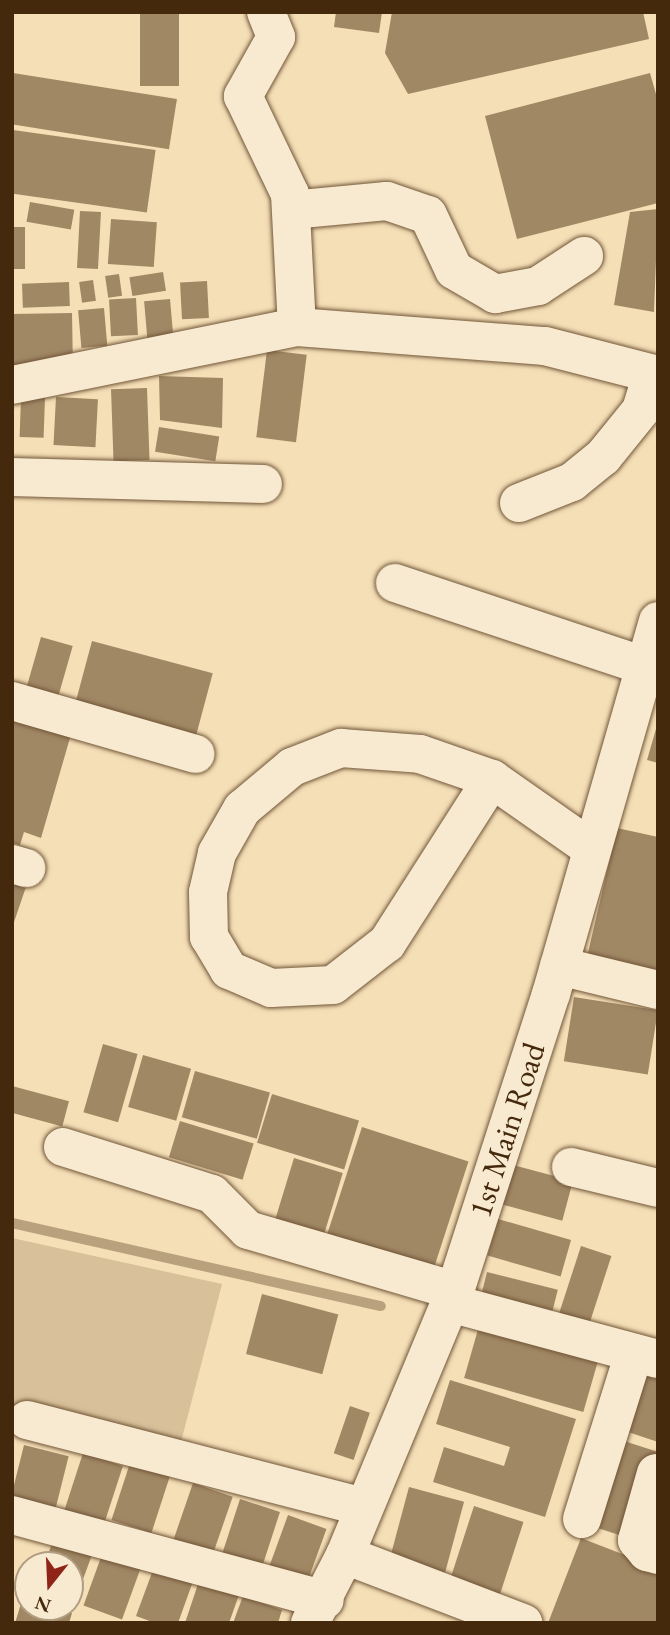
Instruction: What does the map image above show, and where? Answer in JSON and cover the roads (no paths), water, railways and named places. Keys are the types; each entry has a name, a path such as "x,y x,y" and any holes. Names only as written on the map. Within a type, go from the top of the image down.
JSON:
{"street":[{"path":"266,12 276,37 243,96 290,194 297,327"},
{"path":"291,210 387,201 428,215 454,270 495,294 538,286 584,257"},
{"path":"12,385 297,327 545,346 655,374 640,410 603,457 572,482 519,503"},
{"path":"12,477 263,484"},
{"path":"395,583 645,666"},
{"name":"1st Main Road","path":"318,1611 345,1555 452,1297 559,966 658,621"},
{"path":"12,701 197,754"},
{"path":"492,779 387,943 333,985 271,988 229,970 209,937 208,892 217,853 242,809 292,767 341,747 420,754 492,779 592,849"},
{"path":"559,966 658,990"},
{"path":"63,1147 212,1194 248,1230 452,1297 646,1356 582,1520"},
{"path":"571,1167 658,1188"},
{"path":"27,1420 363,1507"},
{"path":"656,1473 637,1540 646,1552 658,1555"},
{"path":"12,1515 318,1611"},
{"path":"345,1555 523,1623"}],"waterway":[{"path":"12,1223 381,1306"}]}
